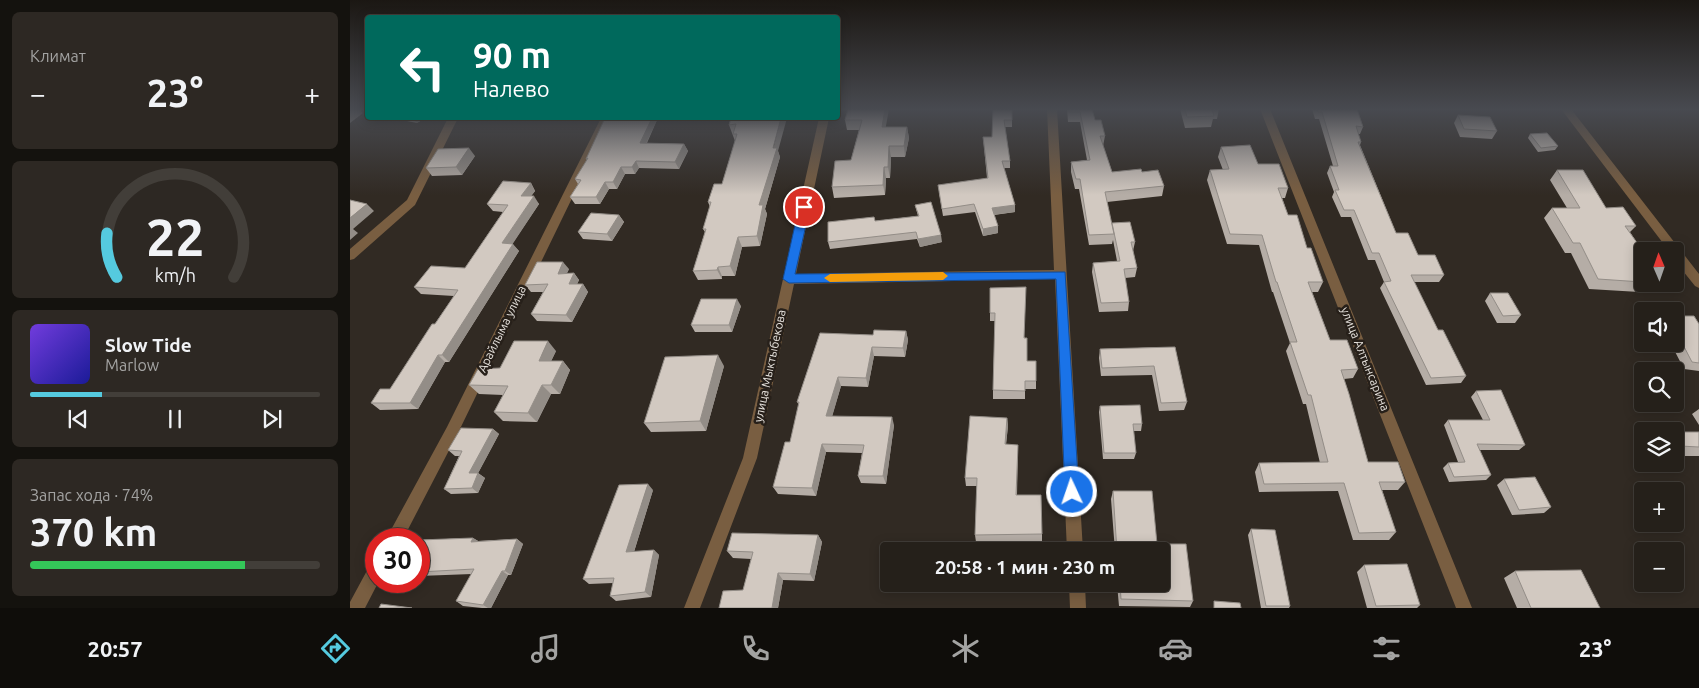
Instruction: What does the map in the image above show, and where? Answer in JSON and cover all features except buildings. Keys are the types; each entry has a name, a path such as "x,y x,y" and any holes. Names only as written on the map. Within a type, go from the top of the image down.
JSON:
{"street":[{"path":"350,256 412,202 444,137"},
{"name":"Арайлыма улица","path":"400,528 452,431 596,137"},
{"name":"улица Мыктыбекова","path":"692,608 750,458 820,137"},
{"path":"1054,137 1075,542"},
{"name":"улица Алтынсарина","path":"1276,137 1464,608"},
{"path":"1587,137 1668,242"},
{"path":"1684,263 1699,283"},
{"path":"789,279 1061,274"},
{"path":"356,608 365,591"},
{"path":"1077,592 1078,608"}],"slow traffic":[{"path":"830,278 943,276"}],"route":[{"path":"804,207 789,279 1061,274 1072,492"}]}
